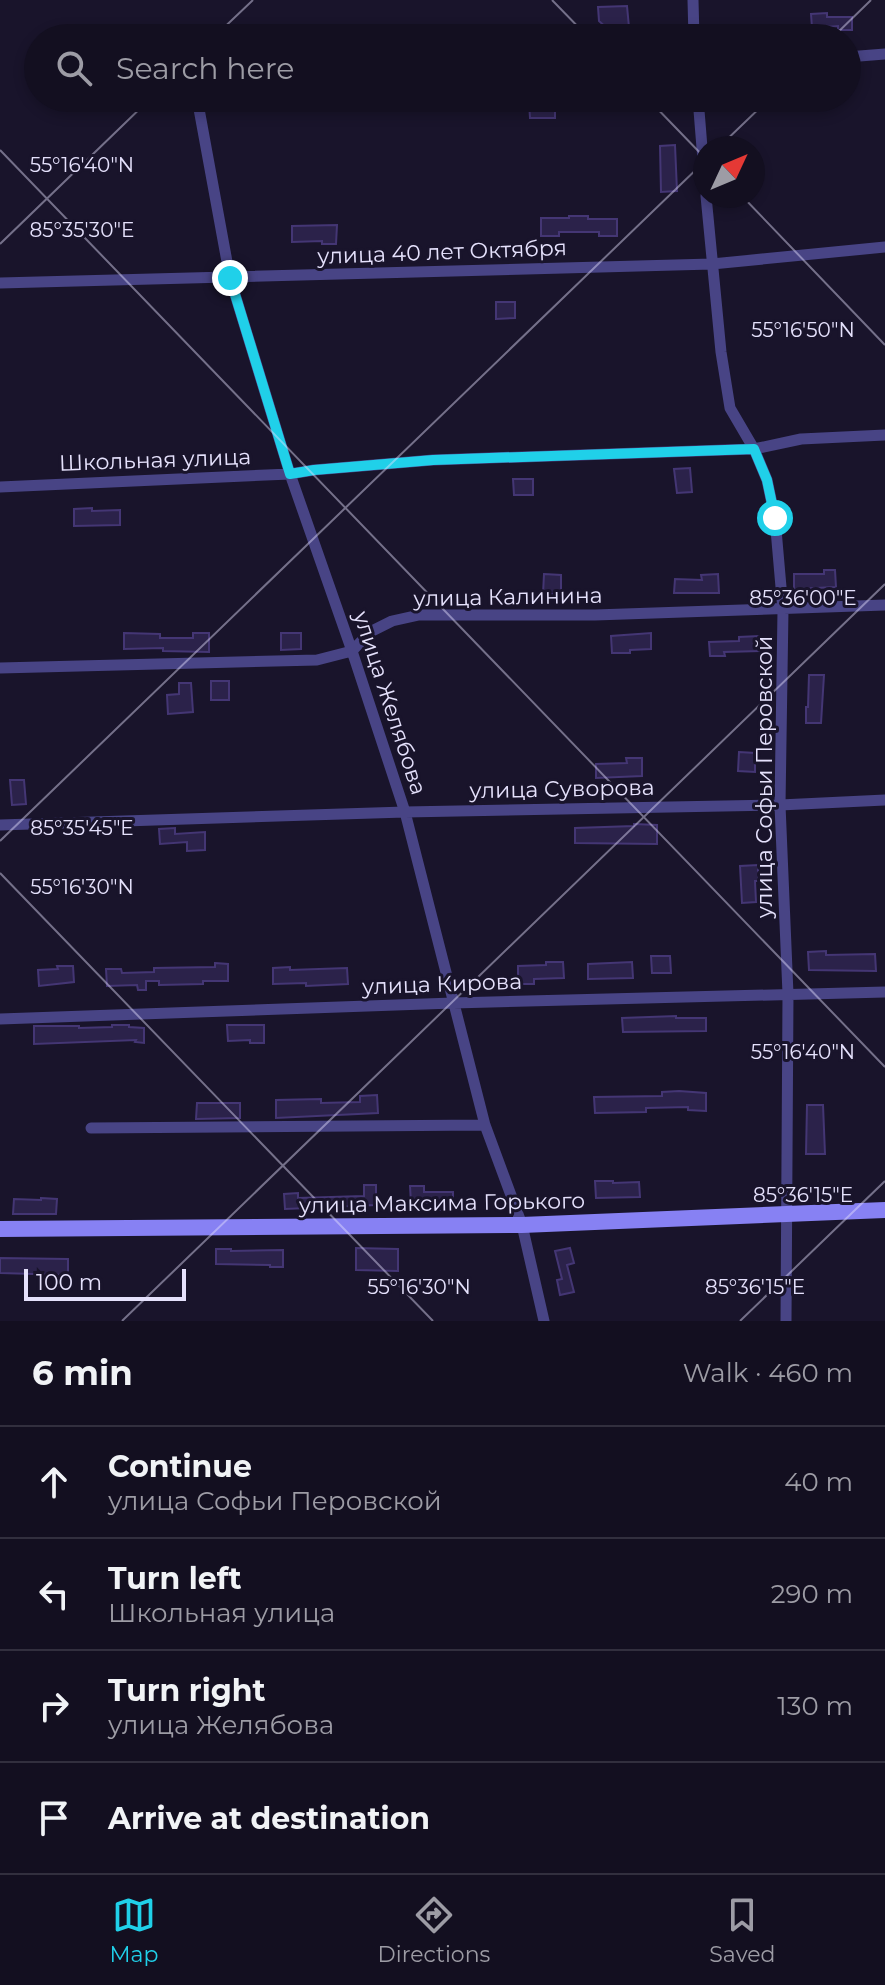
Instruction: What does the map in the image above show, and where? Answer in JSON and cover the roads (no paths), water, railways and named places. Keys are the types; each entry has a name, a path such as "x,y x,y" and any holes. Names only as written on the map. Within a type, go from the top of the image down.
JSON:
{"street":[{"path":"693,0 694,24"},
{"path":"861,56 885,54"},
{"name":"улица Желябова","path":"200,112 230,278 290,474 405,812 485,1125 522,1225 544,1321"},
{"path":"699,112 701,136"},
{"name":"улица Софьи Перовской","path":"707,208 721,352 730,408 754,449 767,480 775,518 783,610 780,805 788,994 786,1321"},
{"name":"улица 40 лет Октября","path":"0,283 712,264 885,247"},
{"name":"Школьная улица","path":"0,487 290,474 433,460 754,449 801,439 885,435"},
{"name":"улица Калинина","path":"0,668 317,660 352,651 370,632 392,621 419,615 595,615 885,605"},
{"name":"улица Суворова","path":"0,825 885,800"},
{"name":"улица Кирова","path":"0,1019 885,992"},
{"path":"91,1128 485,1125"},
{"name":"улица Максима Горького","path":"0,1229 522,1225 885,1210"}]}
